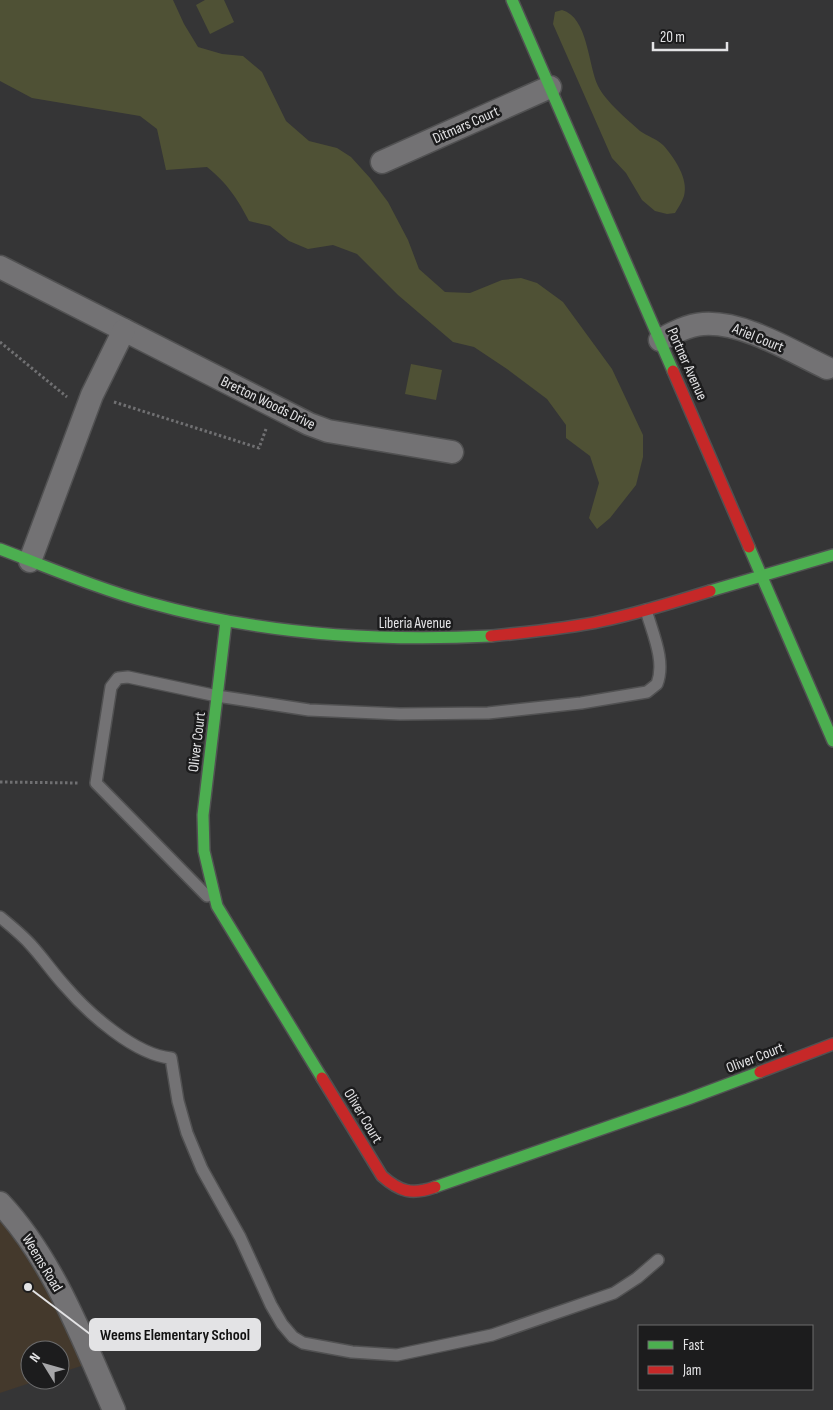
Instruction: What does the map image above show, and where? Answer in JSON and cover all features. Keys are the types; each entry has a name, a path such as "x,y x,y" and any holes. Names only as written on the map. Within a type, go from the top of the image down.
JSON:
{"street":[{"name":"Portner Avenue","path":"512,0 833,741"},
{"name":"Ditmars Court","path":"382,162 550,87"},
{"name":"Bretton Woods Drive","path":"0,267 309,424 328,431 452,452"},
{"name":"Ariel Court","path":"660,340 676,331 702,324 725,324 747,330 826,368"},
{"path":"30,561 90,402 124,330"},
{"name":"Liberia Avenue","path":"0,550 138,600 226,621 290,631 380,639 441,640 527,633 594,622 646,610 833,555"},
{"name":"Oliver Court","path":"226,621 203,815 204,851 211,886 217,906 382,1176 393,1186 405,1191 420,1192 439,1186 688,1099 833,1044"},
{"name":"Weems Road","path":"0,1203 14,1218 72,1314 114,1410"}],"lane":[{"path":"217,906 96,783 111,687 118,678 128,677 217,696 309,710 400,714 488,713 581,703 639,694 653,689 658,684 660,676 658,653 646,610"},
{"path":"0,917 29,942 66,988 124,1039 160,1057 171,1058 178,1101 202,1169 240,1237 271,1305 282,1324 292,1337 303,1343 352,1352 397,1355 492,1335 614,1293 637,1278 658,1260"}],"path":[{"path":"0,342 73,402 90,402 259,448 260,441 277,409"},
{"path":"0,782 96,783"}],"shaded area":[{"path":"0,1203 93,1362 70,1370 70,1340 20,1340 20,1386 0,1393"}],"green space":[{"path":"0,0 173,0 184,24 198,47 222,54 243,56 262,72 286,121 309,141 337,148 351,157 388,202 408,240 419,269 445,292 470,293 502,280 521,278 537,283 563,302 612,369 643,435 643,457 636,485 610,518 597,529 589,518 599,483 590,456 566,438 566,425 547,399 474,347 453,342 398,295 357,254 333,245 308,249 289,241 270,226 249,221 231,191 207,167 166,170 157,129 140,116 32,98 0,81"},
{"path":"205,0 224,0 234,22 210,34 196,5"},
{"path":"562,10 571,14 582,32 601,92 640,131 663,145 680,169 685,189 683,198 675,213 667,214 655,211 642,200 626,173 612,158 553,24 555,12"},
{"path":"411,364 442,370 436,400 405,394"}],"traffic: fast":[{"path":"512,0 673,371"},
{"path":"749,547 833,741"},
{"path":"0,549 75,578 150,603 234,622 276,629 362,636 405,638 491,636"},
{"path":"710,591 833,555"},
{"path":"226,621 203,815 204,851 217,906 322,1078"},
{"path":"435,1187 760,1072"}],"traffic: jam":[{"path":"673,371 749,547"},
{"path":"491,636 588,624 643,611 710,591"},
{"path":"760,1072 833,1044"},
{"path":"322,1078 382,1176 401,1189 420,1191 435,1187"}],"place":[{"name":"Weems Elementary School","path":"28,1287"}]}
